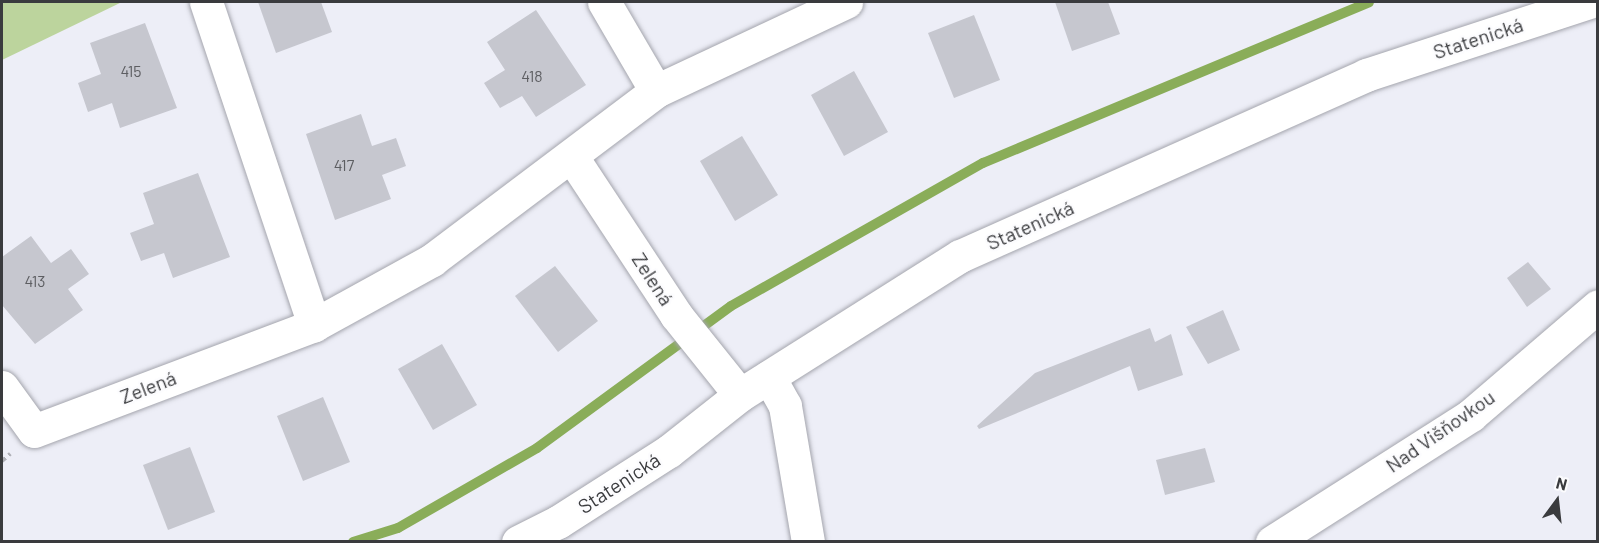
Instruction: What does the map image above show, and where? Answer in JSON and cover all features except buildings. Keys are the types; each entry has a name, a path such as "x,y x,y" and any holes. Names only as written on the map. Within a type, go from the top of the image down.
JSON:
{"street":[{"path":"206,2 314,325"},
{"path":"604,2 656,91"},
{"name":"Zelená","path":"2,387 34,431 314,325 432,260 572,158 656,91 846,2"},
{"name":"Statenická","path":"518,542 558,522 669,451 740,395 960,256 1366,75 1589,2"},
{"name":"Zelená","path":"572,158 676,315 740,395"},
{"name":"Nad Višňovkou","path":"1272,542 1471,415 1598,306"},
{"path":"768,377 785,406 808,542"}],"green space":[{"path":"2,2 122,2 2,60"}],"waterway":[{"path":"353,542 398,528 537,448 731,306 983,163 1369,2"}]}
